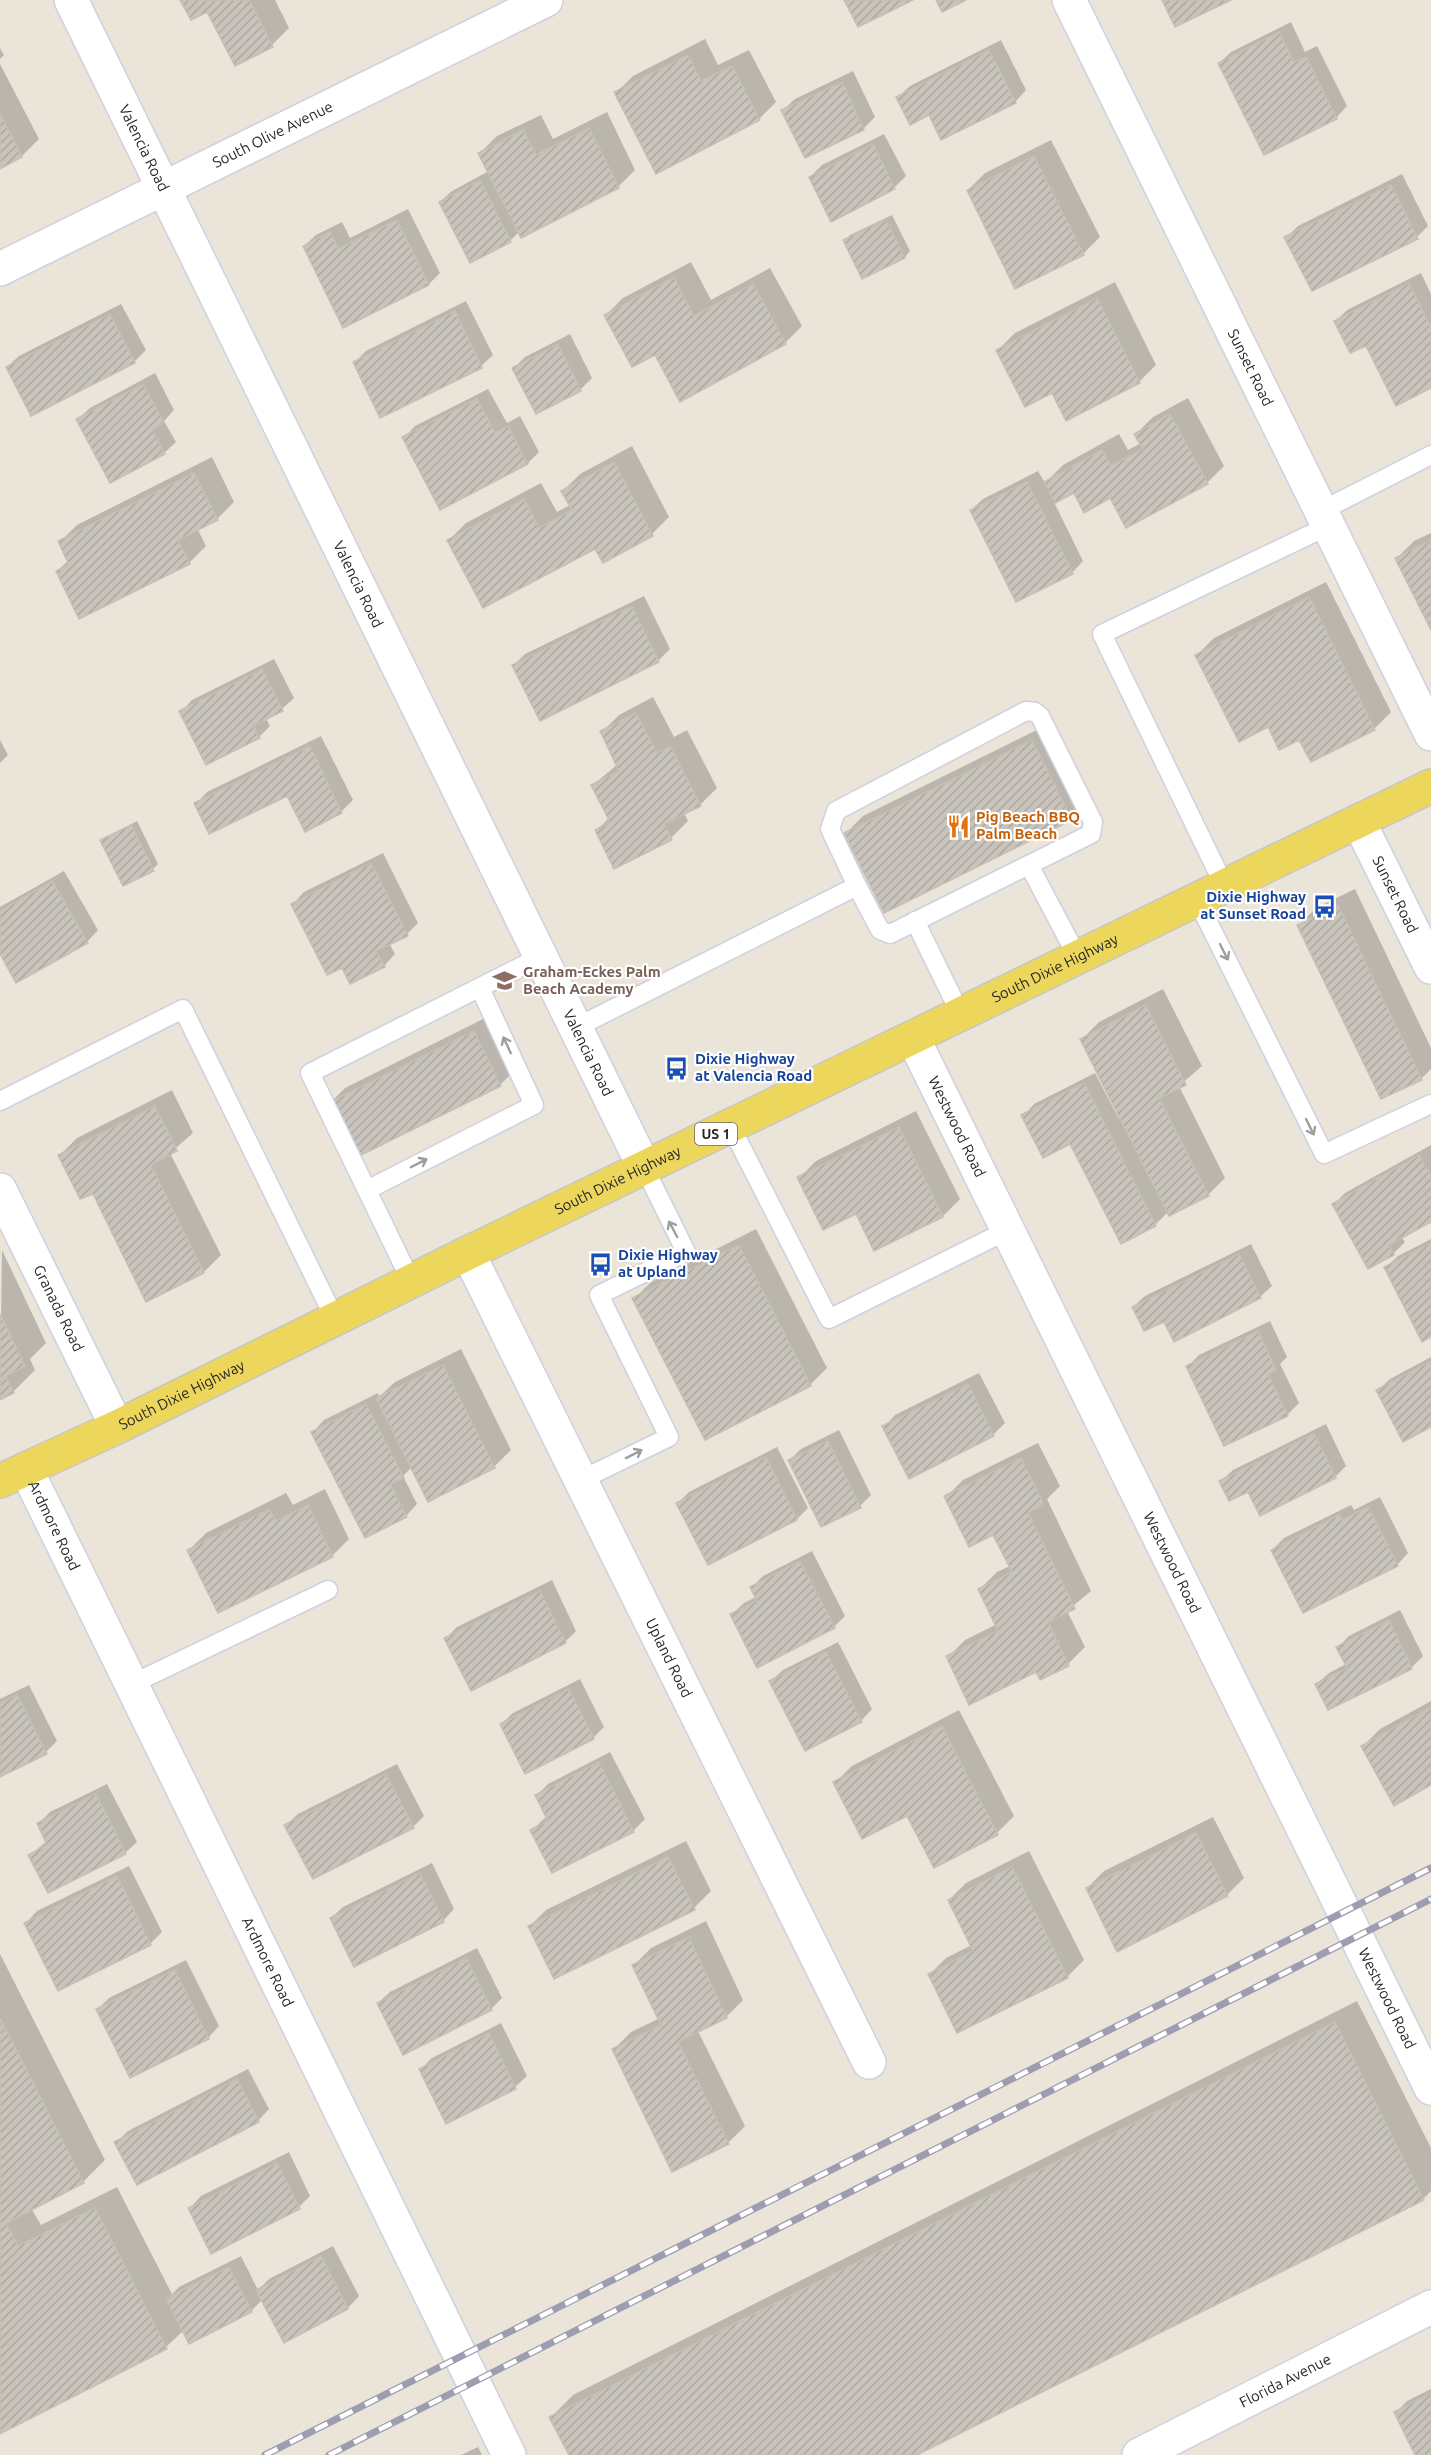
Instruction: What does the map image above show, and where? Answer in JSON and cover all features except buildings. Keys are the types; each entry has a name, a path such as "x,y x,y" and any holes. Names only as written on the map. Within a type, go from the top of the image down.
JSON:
{"main road":[{"name":"South Dixie Highway","path":"13,1475 117,1427 468,1253 1431,786"}],"street":[{"name":"Valencia Road","path":"71,0 645,1169"},
{"name":"South Olive Avenue","path":"0,269 546,0"},
{"name":"Sunset Road","path":"1069,0 1431,734"},
{"name":"Sunset Road","path":"1359,822 1431,967"},
{"name":"Westwood Road","path":"913,1038 1431,2088"},
{"name":"Granada Road","path":"0,1190 117,1427"},
{"name":"Upland Road","path":"468,1253 868,2062"},
{"name":"Ardmore Road","path":"13,1475 132,1683 509,2455"},
{"name":"Florida Avenue","path":"1139,2455 1431,2307"}],"lane":[{"path":"1431,455 1324,518 1102,634 1211,894 1324,1154 1431,1104"},
{"path":"1026,711 1035,712 1040,716 1093,822 1094,829 1091,834 1029,865 890,934 880,930 830,829 836,811 1026,711"},
{"path":"1029,865 1078,958"},
{"path":"577,1027 857,885"},
{"path":"915,921 961,1015"},
{"path":"411,1281 310,1073 542,956"},
{"path":"367,1190 534,1105 480,988"},
{"path":"0,1101 183,1009 335,1319"},
{"path":"731,1127 829,1319 1008,1230"},
{"path":"581,1480 669,1437 599,1295 686,1252 645,1169"},
{"path":"132,1683 327,1590"}],"railway":[{"path":"265,2455 1431,1868"},
{"path":"329,2455 1431,1899"}],"place":[{"name":"Pig Beach BBQ Palm Beach","path":"958,826"},
{"name":"Dixie Highway at Sunset Road","path":"1324,906"},
{"name":"Graham-Eckes Palm Beach Academy","path":"505,981"},
{"name":"Dixie Highway at Valencia Road","path":"677,1068"},
{"name":"Dixie Highway at Upland","path":"600,1264"}]}
